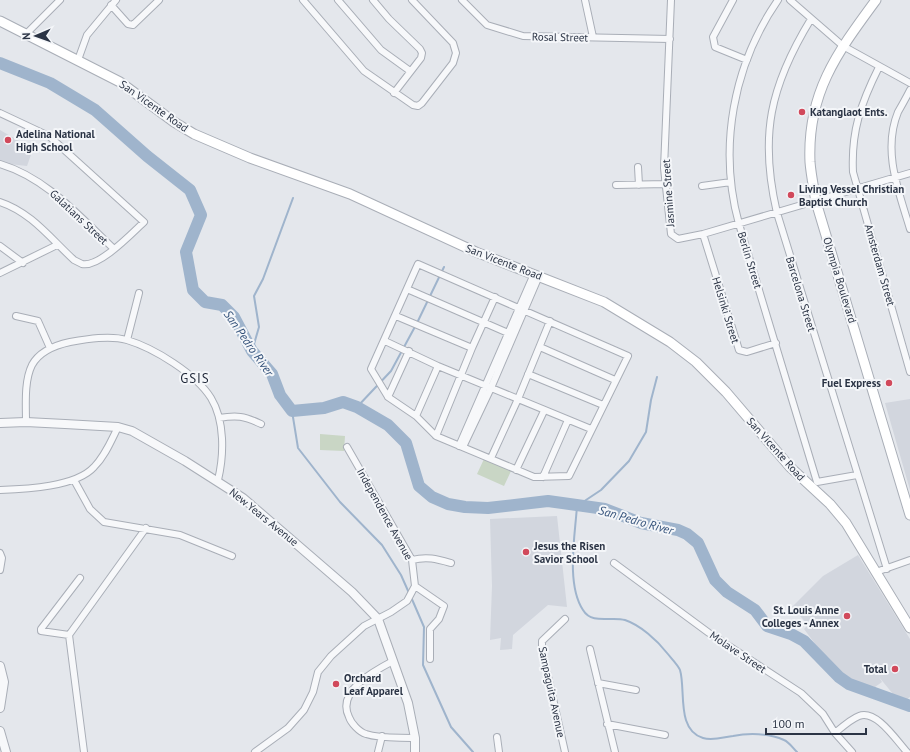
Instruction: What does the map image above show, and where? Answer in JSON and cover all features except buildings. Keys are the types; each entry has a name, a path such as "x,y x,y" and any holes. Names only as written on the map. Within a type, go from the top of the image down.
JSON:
{"main road":[{"name":"Olympia Boulevard","path":"876,0 843,46 826,74 820,90 814,115 810,144 810,164 816,202 910,515"},
{"name":"San Vicente Road","path":"0,21 120,82 174,122 200,136 250,158 350,194 454,242 604,302 626,313 670,342 696,362 726,392 790,467 830,504 846,523 910,628"}],"street":[{"path":"26,35 59,0"},
{"path":"78,60 87,35 116,0"},
{"path":"111,5 128,24 133,25 159,0"},
{"path":"303,0 364,71 394,93 413,105 418,106 422,103 453,63 456,53 453,43 412,0"},
{"path":"338,0 381,50 410,71"},
{"path":"374,0 389,19 420,49 422,53 421,58 394,93"},
{"name":"Rosal Street","path":"462,0 487,25 522,36 670,40"},
{"path":"585,0 593,37"},
{"path":"665,0 671,0"},
{"name":"Jasmine Street","path":"671,0 664,168 671,234 678,239 703,234 816,202 910,173"},
{"path":"733,0 713,37 713,42 715,48 747,60"},
{"name":"Berlin Street","path":"778,0 763,24 747,60 735,99 728,153 730,182 739,224 817,482 857,475"},
{"path":"790,0 843,46 910,83"},
{"name":"Barcelona Street","path":"811,19 790,57 770,118 768,150 769,170 777,213 887,569"},
{"name":"Amsterdam Street","path":"879,66 864,96 854,133 853,172 910,372"},
{"path":"910,90 898,113 892,136 892,160 895,178 910,229"},
{"path":"0,113 49,136 144,222 114,249 91,263 82,264 74,260 27,215 14,207 0,202"},
{"name":"Galatians Street","path":"0,164 18,170 52,190 114,249"},
{"path":"638,167 639,184"},
{"path":"702,186 730,182"},
{"path":"616,185 666,184"},
{"name":"Helsinki Street","path":"703,234 739,350 747,352 776,343"},
{"path":"0,273 58,245"},
{"path":"0,246 23,263"},
{"path":"418,264 522,308 628,356 569,476 534,477 436,436 416,416 388,397 371,369 385,341 418,264"},
{"path":"461,447 537,275"},
{"path":"407,289 508,333"},
{"path":"127,340 139,293"},
{"path":"436,436 483,322 496,296"},
{"path":"488,387 508,333 522,308"},
{"path":"16,316 38,321 50,348"},
{"path":"396,316 472,348"},
{"path":"491,458 518,400 550,321"},
{"path":"26,422 27,385 32,365 50,348 85,340 110,338 127,340 156,352 178,366 199,384 211,398 219,418 222,450 218,480"},
{"path":"385,341 438,366 591,430"},
{"path":"540,347 615,380"},
{"path":"388,397 409,351"},
{"path":"416,416 438,366"},
{"path":"528,374 603,405"},
{"path":"516,470 544,410"},
{"path":"219,418 236,415 261,424"},
{"path":"543,477 568,420"},
{"name":"New Years Avenue","path":"0,424 26,422 118,427 132,431 218,480 243,498 319,562 352,592 378,619 408,703 415,738 415,752"},
{"path":"0,490 23,489 74,480 93,468 106,451 118,427"},
{"name":"Independence Avenue","path":"347,447 412,560 414,587"},
{"path":"74,480 90,509 104,522 120,526 146,528 180,535 232,556"},
{"path":"84,752 69,635 146,528"},
{"path":"0,553 2,558 0,570"},
{"path":"412,560 423,557 434,558 451,563"},
{"path":"876,572 910,560"},
{"name":"Molave Street","path":"614,563 709,633 801,693 823,714 852,752"},
{"path":"69,635 41,631 40,629 80,578"},
{"path":"254,752 288,728 304,710 313,692 318,672 331,656 364,626 407,601 414,587 444,606 439,619 430,629 430,659"},
{"name":"Sampaguita Avenue","path":"565,618 542,641 542,650 565,752"},
{"path":"590,649 614,752"},
{"path":"393,661 356,685 348,697 345,710 351,722 364,734 415,738"},
{"path":"0,666 4,682 0,708"},
{"path":"598,683 636,690"},
{"path":"836,733 858,716 866,714 879,721 907,752"},
{"path":"608,724 665,735"},
{"path":"0,731 6,752"},
{"path":"378,752 382,736"},
{"path":"496,737 499,752"}],"shaded area":[{"name":"Adelina National High School","path":"0,130 33,149 27,166 0,163"},
{"path":"910,399 910,490 885,403"},
{"name":"Jesus the Risen Savior School","path":"557,516 567,607 548,605 513,635 512,649 500,650 501,638 490,640 492,586 490,519"},
{"name":"St. Louis Anne Colleges - Annex","path":"858,555 910,639 910,697 906,700 893,694 879,677 882,682 875,687 857,684 837,673 804,629 808,625 792,607 823,576"}],"green space":[{"path":"320,434 345,436 344,451 320,450"},
{"path":"484,459 511,471 504,486 477,474"}],"waterway":[{"name":"San Pedro River","path":"0,63 50,83 95,110 147,156 190,190 201,215 186,252 193,290 205,302 222,305 234,317 252,351 272,374 280,395 292,411 324,408 343,402 357,407 388,425 406,443 419,486 432,497 448,504 465,507 488,508 548,501 605,509 641,523 678,530 687,534 698,543 715,580 727,592 755,610 767,626 791,634 804,641 839,677 849,684 910,706"},
{"path":"252,351 259,327 254,296 263,279 293,198"},
{"path":"357,407 391,371 417,323 444,267"},
{"path":"657,377 651,400 646,432 629,461 601,490 577,506 573,574 578,599 587,615 597,619 620,619 631,622 653,638 663,648 680,670 685,718 689,727 695,734 703,738 711,739 745,734 772,736 786,741 797,752"},
{"path":"292,411 298,448 340,502 382,545 401,575 409,593"},
{"path":"411,597 424,627 423,665 451,727 473,752"}],"place":[{"name":"Katanglaot Ents.","path":"802,112"},
{"name":"Adelina National High School","path":"8,140"},
{"name":"Living Vessel Christian Baptist Church","path":"791,195"},
{"name":"Fuel Express","path":"889,383"},
{"name":"Jesus the Risen Savior School","path":"526,552"},
{"name":"St. Louis Anne Colleges - Annex","path":"847,616"},
{"name":"Total","path":"895,669"},
{"name":"Orchard Leaf Apparel","path":"336,684"}],"district":[{"name":"GSIS","path":"195,378"}]}
